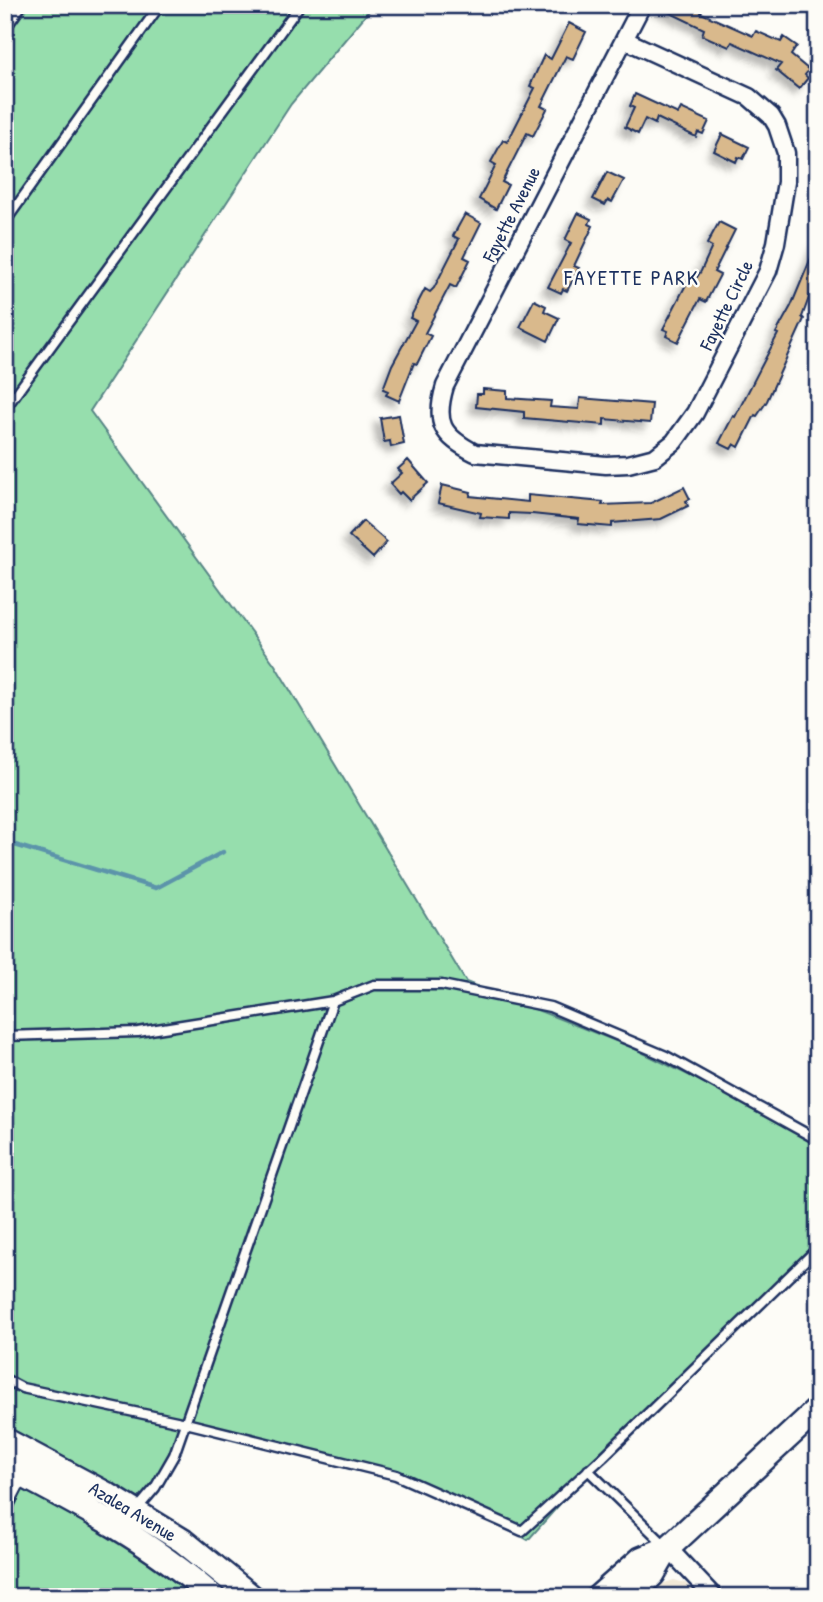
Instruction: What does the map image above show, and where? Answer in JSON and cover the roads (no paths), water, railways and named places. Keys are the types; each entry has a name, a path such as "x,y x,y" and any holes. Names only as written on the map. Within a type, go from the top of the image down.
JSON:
{"street":[{"name":"Fayette Avenue","path":"456,443 447,435 439,414 445,386 642,5"},
{"name":"Fayette Circle","path":"456,443 481,455 586,465 628,464 655,457 674,442 695,413 768,271 776,243 786,182 786,153 771,116 749,97 625,40"},
{"path":"629,1597 653,1574 668,1548 818,1409"},
{"name":"Azalea Avenue","path":"5,1440 35,1455 128,1520 210,1595"},
{"name":"Azalea Avenue","path":"15,1471 183,1541 252,1597"},
{"path":"598,1597 635,1563 668,1548"},
{"path":"668,1548 714,1597"}],"lane":[{"path":"5,29 22,5"},
{"path":"5,222 160,5"},
{"path":"5,409 300,5"},
{"path":"5,1036 138,1032 333,1001 374,985 442,985 550,1007 666,1056 818,1140"},
{"path":"128,1520 165,1473 186,1423 333,1001"},
{"path":"5,1379 22,1388 186,1423 396,1475 522,1531 818,1248"},
{"path":"5,1513 15,1471 35,1455"},
{"path":"588,1470 668,1548"}],"waterway":[{"path":"5,849 15,845 156,888 223,852"}],"district":[{"name":"FAYETTE PARK","path":"632,277"}]}
